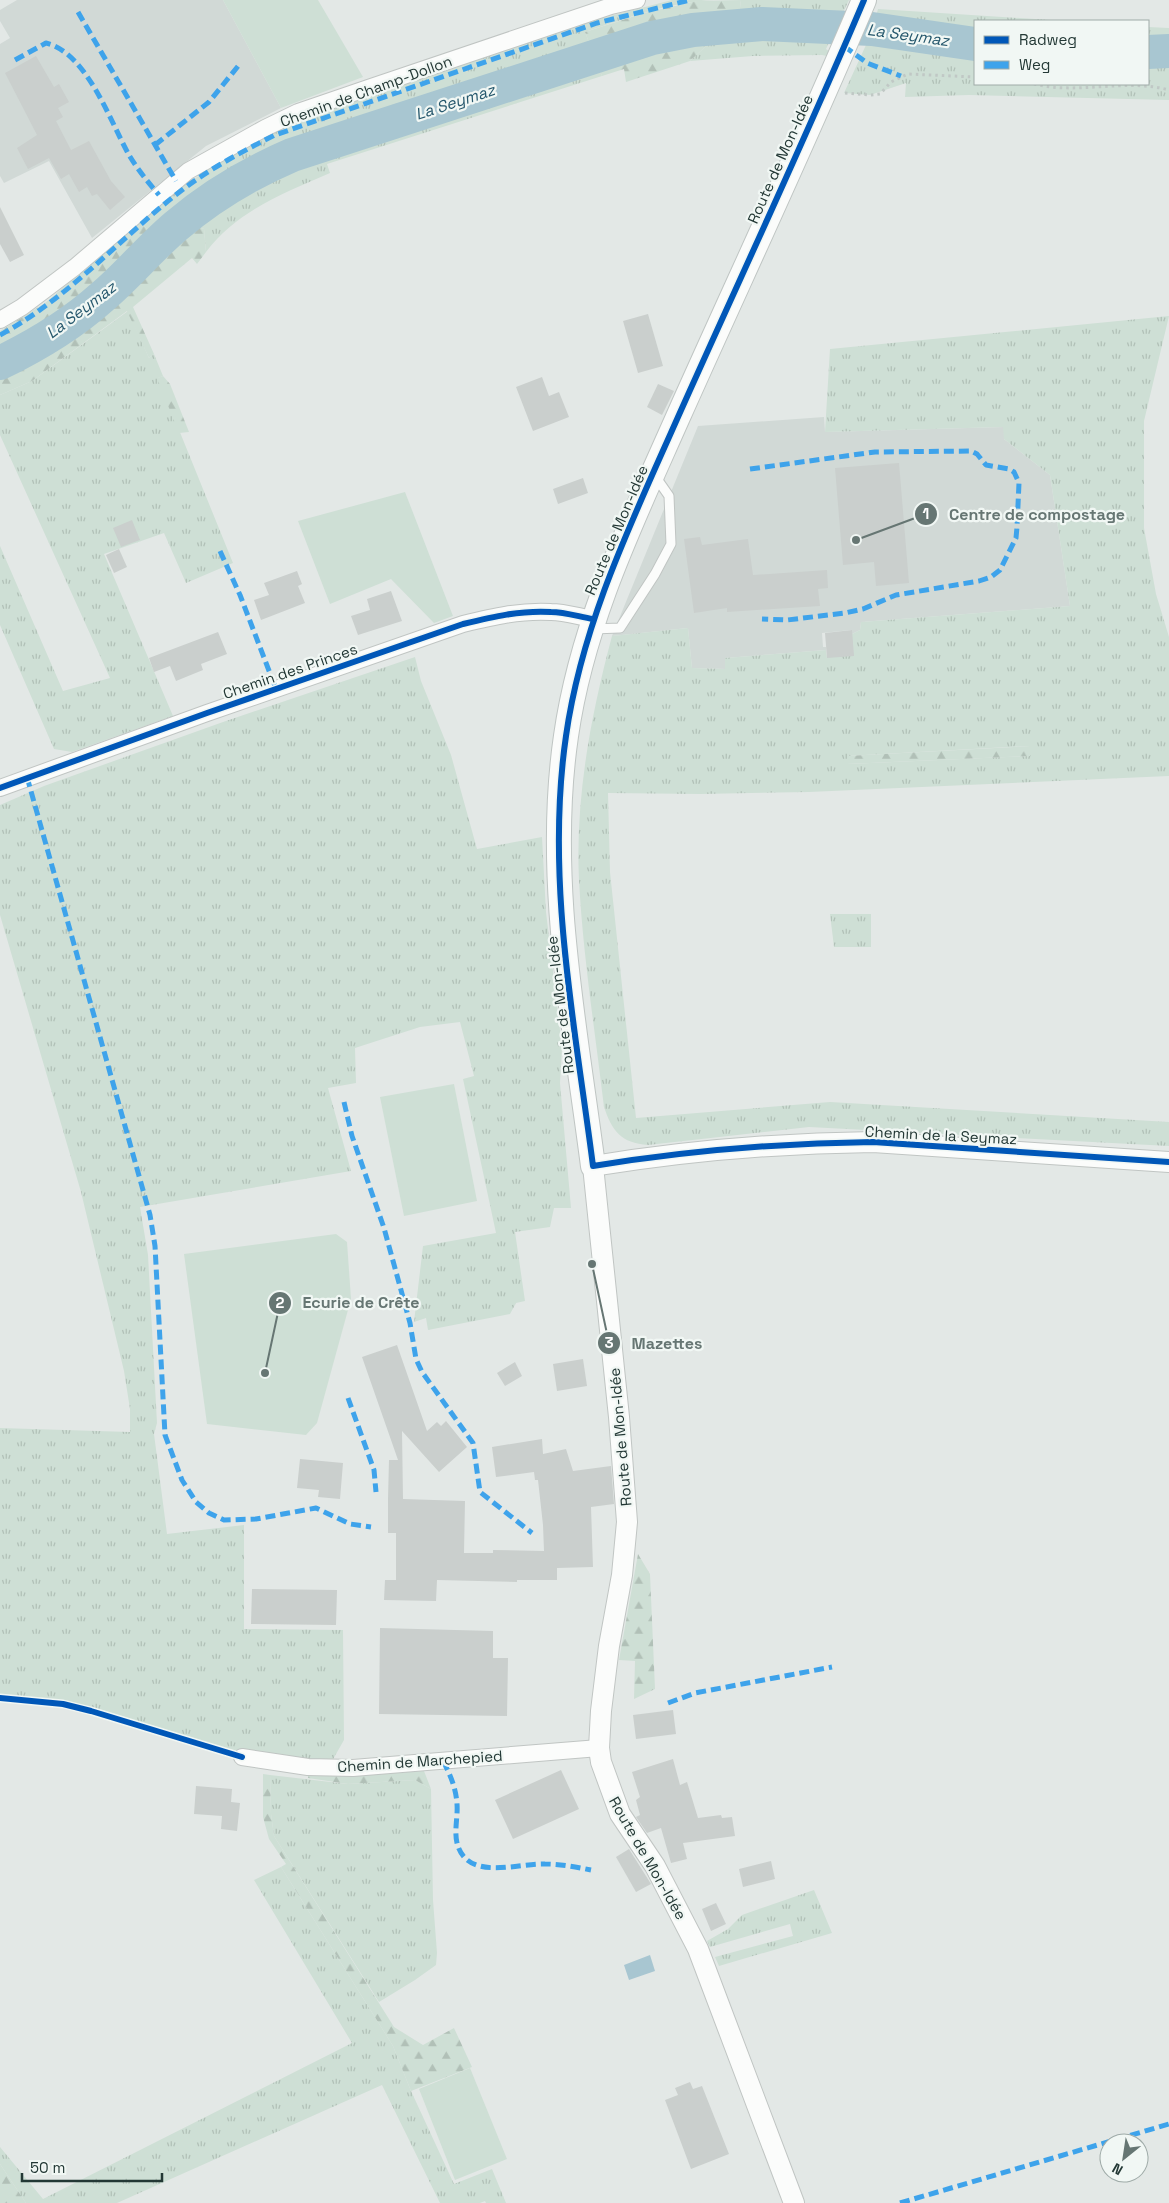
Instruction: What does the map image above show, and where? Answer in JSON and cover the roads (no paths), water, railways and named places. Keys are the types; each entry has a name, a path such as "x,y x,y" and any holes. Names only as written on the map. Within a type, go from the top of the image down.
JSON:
{"main road":[{"name":"Route de Mon-Idée","path":"593,1166 565,951 559,865 560,812 566,737 575,686 592,624 613,567 862,6"}],"street":[{"name":"Chemin de Champ-Dollon","path":"0,320 22,307 75,267 188,171 265,128 298,112 371,86 602,10 638,0"},
{"name":"Chemin des Princes","path":"0,788 171,725 463,624 500,615 526,612 553,612 592,624"},
{"name":"Chemin de la Seymaz","path":"593,1166 736,1148 853,1142 930,1145 1169,1162"},
{"name":"Route de Mon-Idée","path":"593,1166 619,1417 627,1522 622,1575 609,1646 601,1711 599,1748 604,1774 620,1814 655,1866 698,1949 794,2203"},
{"name":"Chemin de Marchepied","path":"242,1757 300,1766 353,1768 599,1748"}],"lane":[{"path":"592,624 620,628 655,574 671,544 669,496 653,474"}],"water":[{"path":"650,1955 655,1971 629,1980 624,1965"}],"waterway":[{"name":"La Seymaz","path":"0,363 27,349 91,307 112,289 166,234 217,195 246,177 292,155 652,38 693,30 762,24 872,29 974,44"},
{"name":"La Seymaz","path":"1149,52 1169,51"}],"place":[{"name":"Centre de compostage","path":"856,540"},
{"name":"Mazettes","path":"592,1264"},
{"name":"Ecurie de Crête","path":"265,1373"}]}
